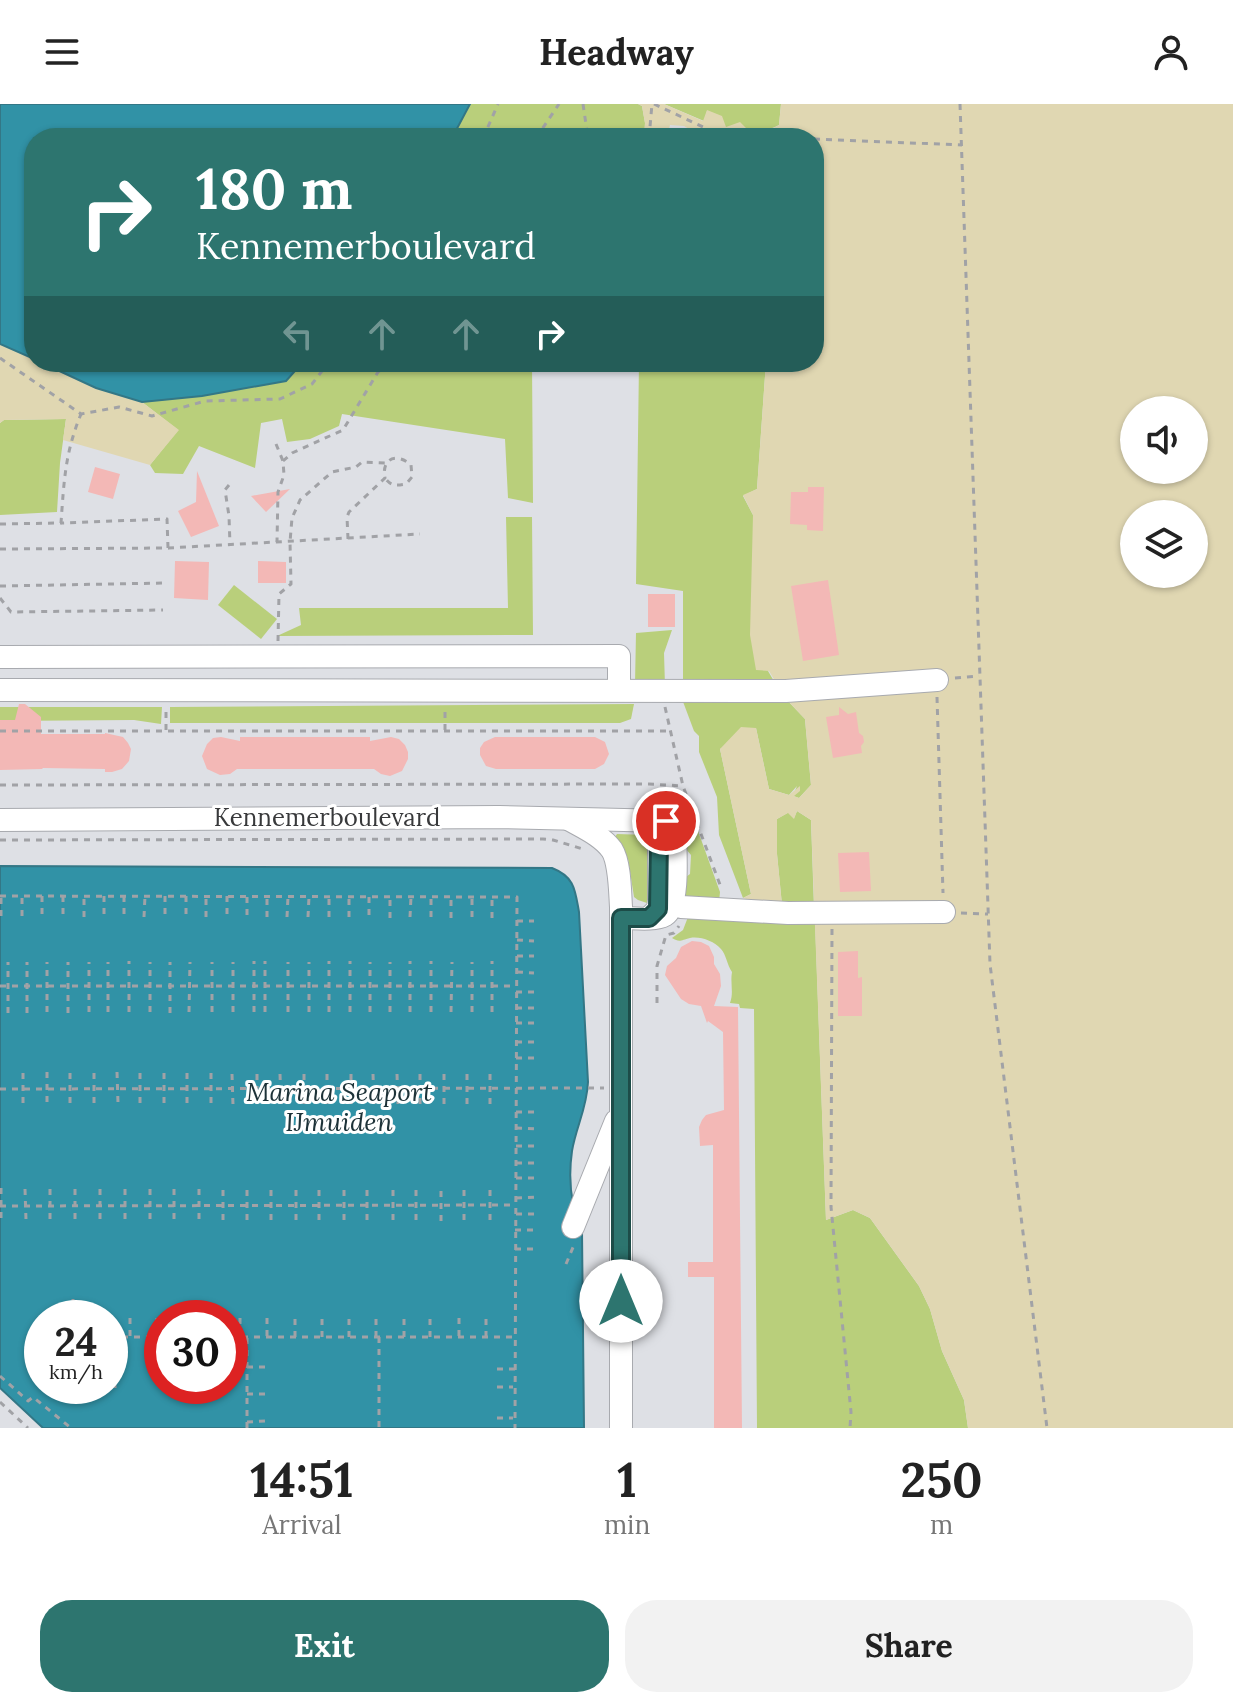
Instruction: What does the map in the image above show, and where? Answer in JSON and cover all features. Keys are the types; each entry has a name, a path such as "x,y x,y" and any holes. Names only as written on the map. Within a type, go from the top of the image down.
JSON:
{"street":[{"path":"0,657 619,656 619,690"},
{"path":"0,690 786,691 937,680"},
{"name":"Kennemerboulevard","path":"0,820 499,817 666,821 675,830 674,901 669,912 662,917 621,918"},
{"path":"567,819 593,833 613,851 619,878 621,1428"},
{"path":"681,907 788,913 944,912"},
{"path":"573,1227 621,1109"}],"path":[{"path":"487,128 498,104"},
{"path":"543,128 559,104"},
{"path":"583,104 587,128"},
{"path":"650,128 653,104 705,128"},
{"path":"960,104 990,964 1047,1428"},
{"path":"824,139 962,145"},
{"path":"0,358 81,414 119,407 152,416 205,401 280,399 312,384 321,372"},
{"path":"283,461 292,453 343,430 378,372"},
{"path":"61,523 66,463 81,414"},
{"path":"276,444 283,461 284,475 278,492 277,542"},
{"path":"396,457 404,458 411,465 412,477 406,484 396,486 389,484 385,478 383,471 387,463 396,457"},
{"path":"278,657 279,594 291,584 292,518 300,500 332,472 356,467 362,462 387,463"},
{"path":"348,539 349,512 385,478"},
{"path":"229,485 225,490 230,545"},
{"path":"0,524 167,519 168,548"},
{"path":"0,549 168,548 420,534"},
{"path":"0,586 166,583"},
{"path":"0,598 11,612 163,610"},
{"path":"979,676 937,680 944,912 988,914"},
{"path":"662,692 683,786 728,909"},
{"path":"166,709 166,731"},
{"path":"445,709 445,731"},
{"path":"0,731 669,731"},
{"path":"0,785 683,786"},
{"path":"0,840 543,839 583,849 599,838"},
{"path":"1,916 1,896 517,897 515,1428"},
{"path":"22,896 22,916"},
{"path":"42,896 42,917"},
{"path":"63,896 63,917"},
{"path":"84,896 84,917"},
{"path":"104,896 104,917"},
{"path":"124,896 124,917"},
{"path":"144,917 145,896"},
{"path":"165,896 165,917"},
{"path":"186,896 186,917"},
{"path":"206,896 206,917"},
{"path":"227,896 227,917"},
{"path":"247,897 247,917"},
{"path":"267,897 267,917"},
{"path":"287,917 288,897"},
{"path":"308,917 309,897"},
{"path":"329,897 329,917"},
{"path":"349,897 349,917"},
{"path":"369,897 369,917"},
{"path":"390,897 390,918"},
{"path":"410,917 411,897"},
{"path":"431,897 431,917"},
{"path":"451,897 451,918"},
{"path":"472,897 472,917"},
{"path":"492,897 492,918"},
{"path":"657,1003 657,966 666,935 678,929 681,907"},
{"path":"832,913 831,1207 850,1428"},
{"path":"517,921 534,921"},
{"path":"517,940 534,941"},
{"path":"517,956 534,956"},
{"path":"129,961 129,1012"},
{"path":"254,961 254,1012"},
{"path":"265,961 265,1012"},
{"path":"329,961 329,1012"},
{"path":"350,961 350,1012"},
{"path":"410,961 410,1012"},
{"path":"431,961 431,1012"},
{"path":"492,961 492,1012"},
{"path":"8,962 8,1013"},
{"path":"27,962 27,1013"},
{"path":"47,962 47,1012"},
{"path":"68,962 68,1013"},
{"path":"89,962 89,1012"},
{"path":"108,962 108,1012"},
{"path":"150,962 150,1012"},
{"path":"170,962 170,1013"},
{"path":"189,1012 190,962"},
{"path":"212,962 212,1012"},
{"path":"233,962 233,1012"},
{"path":"288,962 288,1012"},
{"path":"309,962 309,1012"},
{"path":"370,962 370,1012"},
{"path":"390,962 390,1012"},
{"path":"451,1012 452,962"},
{"path":"472,962 472,1012"},
{"path":"517,972 534,973"},
{"path":"0,986 516,986"},
{"path":"516,992 534,992"},
{"path":"516,1008 534,1008"},
{"path":"516,1023 534,1023"},
{"path":"516,1042 534,1042"},
{"path":"516,1058 534,1058"},
{"path":"47,1072 47,1103"},
{"path":"117,1072 118,1103"},
{"path":"23,1073 23,1103"},
{"path":"70,1073 70,1103"},
{"path":"94,1073 94,1103"},
{"path":"140,1073 140,1103"},
{"path":"164,1073 164,1103"},
{"path":"187,1073 187,1104"},
{"path":"211,1073 211,1103"},
{"path":"232,1074 233,1105"},
{"path":"257,1074 257,1104"},
{"path":"280,1074 281,1104"},
{"path":"304,1074 304,1104"},
{"path":"327,1074 327,1104"},
{"path":"351,1074 351,1105"},
{"path":"373,1074 374,1104"},
{"path":"397,1074 398,1104"},
{"path":"420,1074 420,1104"},
{"path":"444,1074 444,1104"},
{"path":"467,1074 467,1104"},
{"path":"490,1074 490,1104"},
{"path":"0,1089 609,1088"},
{"path":"516,1112 537,1112"},
{"path":"516,1128 537,1129"},
{"path":"516,1146 537,1146"},
{"path":"516,1163 537,1163"},
{"path":"516,1178 537,1178"},
{"path":"1,1188 1,1219"},
{"path":"25,1189 26,1220"},
{"path":"50,1189 50,1220"},
{"path":"75,1189 75,1220"},
{"path":"100,1189 100,1220"},
{"path":"125,1189 125,1220"},
{"path":"150,1189 150,1220"},
{"path":"174,1189 174,1220"},
{"path":"199,1189 199,1220"},
{"path":"247,1189 247,1220"},
{"path":"223,1190 223,1221"},
{"path":"271,1190 271,1221"},
{"path":"296,1190 296,1221"},
{"path":"319,1190 319,1221"},
{"path":"344,1190 344,1221"},
{"path":"367,1190 367,1221"},
{"path":"393,1190 393,1221"},
{"path":"416,1190 416,1221"},
{"path":"441,1190 441,1221"},
{"path":"464,1190 464,1222"},
{"path":"490,1190 490,1221"},
{"path":"516,1198 538,1197"},
{"path":"1,1206 516,1205"},
{"path":"516,1214 534,1214"},
{"path":"515,1230 534,1230"},
{"path":"515,1249 534,1249"},
{"path":"130,1318 130,1337 144,1337"},
{"path":"267,1318 267,1337"},
{"path":"459,1318 459,1337"},
{"path":"295,1319 295,1337"},
{"path":"322,1319 322,1337"},
{"path":"349,1319 349,1337"},
{"path":"376,1319 379,1428"},
{"path":"404,1319 404,1337"},
{"path":"430,1319 430,1337"},
{"path":"486,1319 486,1337"},
{"path":"248,1337 515,1337"},
{"path":"248,1367 266,1367"},
{"path":"497,1369 515,1369"},
{"path":"0,1376 28,1401 33,1397 71,1428"},
{"path":"497,1387 515,1387"},
{"path":"248,1394 266,1394"},
{"path":"0,1402 28,1428"},
{"path":"247,1404 247,1428"},
{"path":"497,1418 515,1418"},
{"path":"247,1422 266,1421"}],"green space":[{"path":"470,104 638,104 642,106 645,123 645,128 457,128"},
{"path":"664,104 781,104 779,125 772,128 727,128 707,111 704,121"},
{"path":"294,372 532,372 533,503 508,498 505,439 342,414 339,426 310,439 287,442 282,419 261,423 255,468 199,446 183,474 155,473 150,465 178,430 142,402 202,396 286,381"},
{"path":"639,372 765,372 757,489 743,496 753,515 753,550 768,671 778,688 683,687 683,591 636,584"},
{"path":"66,419 57,512 0,515 0,423 4,420"},
{"path":"506,517 532,517 533,635 277,636 301,625 299,608 508,608"},
{"path":"234,585 277,619 261,639 218,605"},
{"path":"672,630 664,653 665,686 635,684 636,633"},
{"path":"682,699 786,699 805,719 811,785 799,798 793,796 797,786 789,795 769,789 756,728 720,749 751,894 743,898 719,835 717,797 699,752 699,736 694,731"},
{"path":"634,704 631,719 620,723 170,723 170,707"},
{"path":"0,707 162,707 161,724 134,720 0,721"},
{"path":"686,805 689,806 720,892 719,902 686,901 686,877 690,874 691,855 685,848"},
{"path":"797,811 811,820 814,909 782,905 777,819 789,812 794,818"},
{"path":"617,834 647,835 647,903 634,897 628,859 615,837"},
{"path":"688,917 815,921 826,1220 853,1210 870,1218 919,1286 930,1309 942,1351 964,1400 968,1428 757,1428 754,1009 740,1008 739,1004 730,1003 732,972 718,946 702,938 679,941 672,938 683,930"}],"sand":[{"path":"638,104 664,104 703,121 707,110 722,116 726,127 740,122 746,128 670,125 669,128 645,128 642,106"},
{"path":"781,104 1233,104 1233,1428 968,1428 964,1400 942,1351 930,1309 919,1286 870,1218 853,1210 826,1220 811,820 797,811 794,819 788,813 777,819 782,905 767,905 743,898 751,894 720,749 741,727 756,728 769,789 789,795 800,786 800,791 794,796 799,798 811,785 805,719 786,699 769,671 756,670 750,635 753,515 743,495 757,489 765,372 824,372 824,128 774,128 779,125"},
{"path":"0,344 24,355 24,372 62,372 96,388 142,402 179,430 150,465 63,440 66,419 4,420 0,423"}],"water":[{"path":"0,104 470,104 457,128 24,128 24,355 0,344"},
{"path":"62,372 294,372 286,381 202,396 142,402 96,388"},
{"name":"Marina Seaport IJmuiden","path":"0,866 552,868 570,880 579,912 588,1082 570,1172 573,1203 582,1232 584,1428 43,1428 0,1388"}],"building":[{"path":"95,467 120,474 113,499 88,492"},
{"path":"197,471 219,526 191,537 178,511 196,502"},
{"path":"808,487 824,487 823,531 807,530 807,525 790,524 791,492 808,492"},
{"path":"290,489 266,512 251,496"},
{"path":"175,561 209,562 208,600 174,598"},
{"path":"258,561 286,562 286,583 258,583"},
{"path":"828,580 839,655 803,661 791,586"},
{"path":"648,594 675,594 675,627 648,627"},
{"path":"19,704 25,704 41,717 41,734 105,733 123,737 131,749 129,761 122,769 112,772 105,772 105,769 0,770 0,720 15,720"},
{"path":"839,707 848,714 856,712 859,733 864,742 862,753 833,758 826,717 839,715"},
{"path":"240,737 370,737 370,741 391,737 405,745 408,759 402,771 390,776 374,769 237,769 220,775 207,769 202,756 213,738 240,741"},
{"path":"495,737 595,737 605,742 609,754 604,764 595,769 496,769 486,766 480,755 484,742"},
{"path":"869,852 871,891 840,892 838,853"},
{"path":"692,941 709,946 720,974 721,986 714,1006 738,1007 742,1428 714,1428 714,1277 688,1277 688,1262 713,1262 713,1145 700,1146 699,1127 706,1115 724,1110 723,1032 707,1023 701,1006 681,999 665,975 667,966 676,958 681,947"},
{"path":"858,951 862,1016 838,1016 838,952"}],"route":[{"path":"621,1301 621,918 649,918 658,909 659,837 653,820 666,821"}]}
